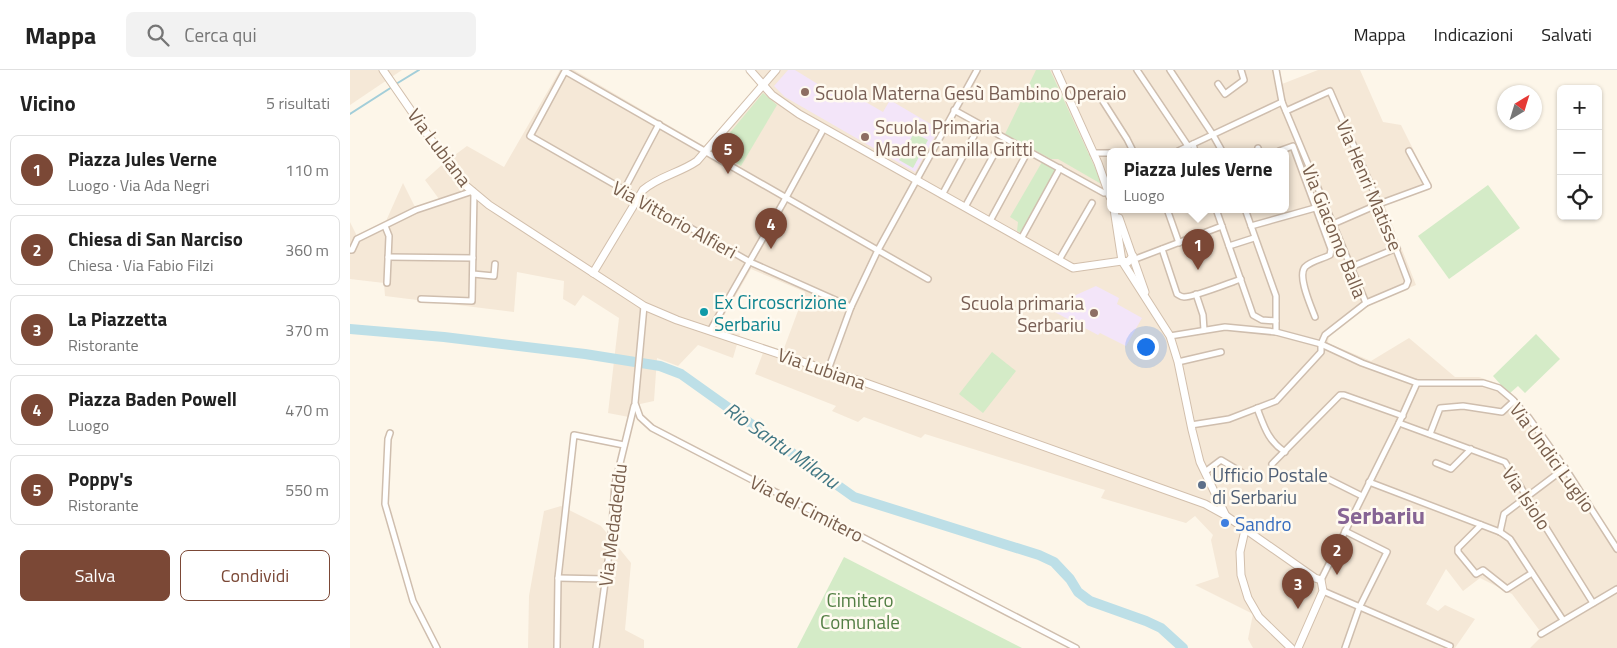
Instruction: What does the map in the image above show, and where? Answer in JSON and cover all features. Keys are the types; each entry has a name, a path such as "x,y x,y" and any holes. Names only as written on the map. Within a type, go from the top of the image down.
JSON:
{"street":[{"name":"Via Lubiana","path":"383,70 459,180 489,205 644,306 677,320 828,370 1205,504 1225,515 1315,578 1321,580"},
{"path":"750,70 782,102 824,128 1073,268 1122,261 1128,262 1136,257 1222,226"},
{"path":"593,273 643,190 651,182 689,167 706,152 776,70"},
{"path":"828,370 851,307 878,250 977,70"},
{"path":"1056,70 1094,153 1107,189"},
{"path":"1137,70 1193,148"},
{"path":"1170,70 1220,148"},
{"path":"1218,84 1225,94 1244,80 1241,70"},
{"name":"Via Giacomo Balla","path":"1258,408 1276,400 1321,352 1320,344 1325,335 1366,303 1282,102 1276,70"},
{"path":"566,71 928,279"},
{"name":"Via Vittorio Alfieri","path":"566,71 530,136 750,262 851,307"},
{"name":"Via Henri Matisse","path":"1286,111 1330,90 1379,204 1408,281 1406,286 1366,303"},
{"path":"1097,92 1132,148"},
{"path":"1184,148 1282,102"},
{"path":"954,110 1107,193"},
{"path":"624,190 659,124"},
{"path":"710,331 824,128"},
{"path":"942,194 974,136"},
{"path":"1287,148 1293,146 1331,249 1330,255 1308,265 1302,270 1302,278 1315,316"},
{"path":"965,207 997,149"},
{"path":"990,221 1028,151"},
{"path":"1333,224 1428,186 1409,151"},
{"path":"1094,153 1107,153"},
{"path":"1022,239 1060,168"},
{"path":"350,250 352,250 357,239 416,210 474,192 472,300 421,299"},
{"path":"1059,260 1092,203"},
{"path":"1251,226 1315,208"},
{"path":"1116,213 1122,261 1158,321 1170,336 1178,362 1200,462 1225,515"},
{"path":"1117,213 1136,257 1148,302"},
{"path":"1168,213 1178,243"},
{"path":"1217,213 1253,315 1262,320 1276,321"},
{"path":"1246,213 1276,296 1276,332"},
{"path":"386,226 389,236 387,283"},
{"path":"1229,246 1254,238"},
{"path":"1351,267 1397,248"},
{"path":"1162,249 1177,294 1184,297 1241,279"},
{"path":"388,257 473,258"},
{"path":"473,274 494,276 495,264"},
{"path":"1196,294 1203,315 1204,330"},
{"path":"635,403 644,306"},
{"name":"Via Undici Luglio","path":"1170,336 1225,327 1276,332 1320,344 1362,364 1417,383 1483,382 1499,388 1529,418 1566,468 1617,549"},
{"path":"1178,362 1222,352"},
{"path":"1298,648 1323,592 1321,580 1400,424 1417,383"},
{"path":"1272,464 1340,395 1403,416"},
{"path":"1430,434 1440,408 1462,406 1502,412 1514,401"},
{"name":"Via Medadeddu","path":"596,648 611,539 615,484 635,403"},
{"name":"Via del Cimitero","path":"635,403 640,417 652,428 1076,648"},
{"path":"1191,425 1230,419 1258,408 1268,436 1277,447 1285,452"},
{"name":"Via Isiolo","path":"1400,424 1505,462 1528,496 1593,603"},
{"path":"390,433 388,439 385,504 413,601 437,648"},
{"path":"557,648 558,578 574,435 624,446"},
{"path":"1436,464 1451,469 1471,449"},
{"path":"1205,472 1221,460 1242,472"},
{"path":"1500,532 1504,514 1566,468"},
{"path":"1318,474 1362,496"},
{"path":"1369,482 1500,532 1510,539 1562,620"},
{"path":"1213,508 1218,499"},
{"path":"1481,526 1458,548 1458,552 1476,574 1483,570 1507,589 1532,573"},
{"path":"1245,530 1240,552 1242,575 1248,598 1259,617 1291,648"},
{"path":"1345,531 1387,552 1359,608 1345,648"},
{"path":"558,578 605,579"},
{"path":"1541,634 1617,589"},
{"path":"1323,592 1450,646"}],"shaded area":[{"path":"350,70 402,70 350,105"},
{"path":"560,70 574,70 704,146 759,85 746,70 1280,70 1282,84 1318,70 1360,70 1383,122 1401,125 1432,187 1384,204 1416,285 1367,305 1329,335 1328,343 1371,361 1409,338 1455,377 1479,377 1496,383 1520,403 1534,419 1589,499 1617,545 1617,648 1530,648 1543,635 1512,594 1480,578 1463,591 1446,569 1426,604 1438,611 1445,605 1475,619 1455,648 1253,648 1248,639 1253,614 1195,585 1219,577 1211,540 1213,535 1195,516 1186,523 1101,498 1105,490 925,434 921,438 864,417 858,422 832,411 836,406 755,374 766,345 783,351 805,292 751,269 718,326 740,334 733,358 698,345 678,366 657,358 654,401 640,404 634,418 608,413 619,318 583,295 575,306 563,299 564,281 517,272 514,312 385,296 384,283 350,279 350,222 357,236 386,221 403,183 415,207 439,199 425,180 467,146 504,167"},
{"path":"788,70 795,70 842,99 847,91 883,112 890,100 939,129 915,172 785,97 774,86"},
{"name":"Scuola primaria Serbariu","path":"1096,286 1119,298 1117,304 1142,318 1126,346 1100,333 1098,335 1047,308"},
{"path":"561,506 601,526 631,563 625,630 644,640 644,648 528,648 529,596 544,511"}],"green space":[{"path":"1036,70 1050,70 1103,185 1058,159 1051,159 1005,134"},
{"path":"763,93 777,105 741,166 718,152 718,147"},
{"path":"914,133 928,140 913,168 899,160"},
{"path":"1042,162 1056,170 1021,233 1017,231 1018,222 1010,217"},
{"path":"1488,185 1520,228 1449,279 1418,236"},
{"path":"1536,334 1560,359 1525,393 1518,386 1509,394 1493,376"},
{"path":"992,352 1016,371 983,413 959,394"},
{"name":"Cimitero Comunale","path":"844,557 1022,648 797,648"}],"waterway":[{"path":"396,84 419,70"},
{"path":"350,114 392,87"},
{"name":"Rio Santu Milanu","path":"350,329 444,337 585,354 660,366 681,374 854,497 1039,555 1054,562 1070,579 1078,592 1090,601 1161,628 1183,648"}],"place":[{"name":"Scuola Materna Gesù Bambino Operaio","path":"805,92"},
{"name":"Scuola Primaria Madre Camilla Gritti","path":"865,137"},
{"name":"Poppy's","path":"728,174"},
{"name":"Piazza Baden Powell","path":"771,249"},
{"name":"Piazza Jules Verne","path":"1198,270"},
{"name":"Ex Circoscrizione Serbariu","path":"704,312"},
{"name":"Scuola primaria Serbariu","path":"1094,313"},
{"name":"Ufficio Postale di Serbariu","path":"1202,485"},
{"name":"Sandro","path":"1225,523"},
{"name":"Chiesa di San Narciso","path":"1337,575"},
{"name":"La Piazzetta","path":"1298,609"}],"district":[{"name":"Serbariu","path":"1381,515"}]}
